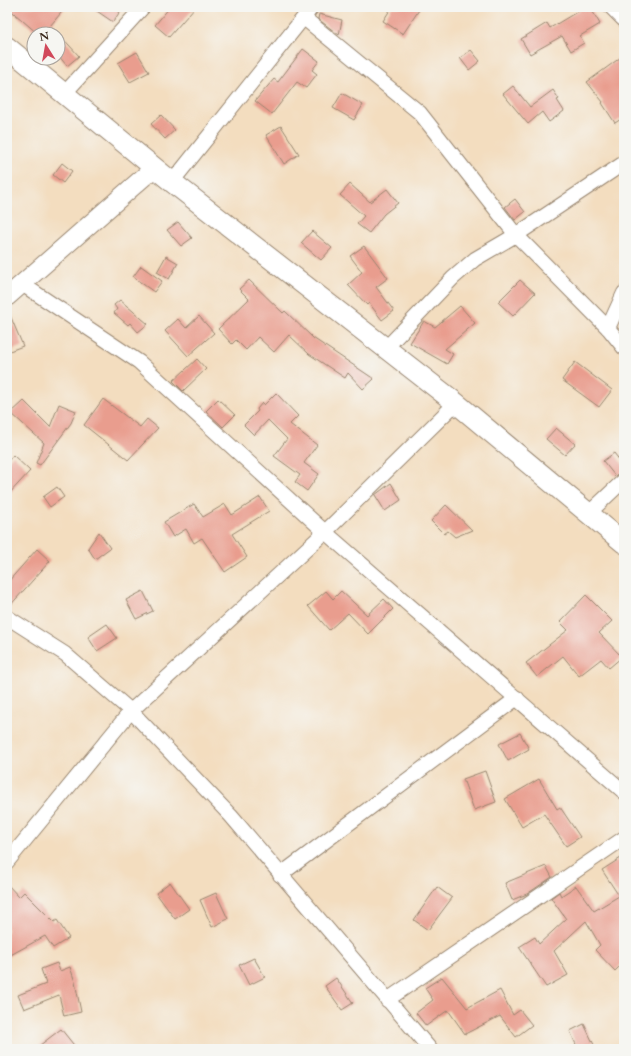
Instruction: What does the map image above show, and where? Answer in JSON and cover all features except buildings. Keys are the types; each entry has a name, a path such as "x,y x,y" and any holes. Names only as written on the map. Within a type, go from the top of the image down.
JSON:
{"main road":[{"path":"7,47 154,168 456,403 624,543"}],"street":[{"path":"64,94 143,7"},
{"path":"611,7 624,20"},
{"path":"172,182 308,12 420,113 516,235 608,328 624,348"},
{"path":"385,349 453,278 475,259 516,235 624,163"},
{"path":"7,297 154,168"},
{"path":"22,284 139,362 325,532 624,792"},
{"path":"608,328 624,293"},
{"path":"7,862 131,711 325,532 456,403"},
{"path":"589,513 624,480"},
{"path":"7,617 65,654 131,711 231,816 430,1049"},
{"path":"280,875 517,698"},
{"path":"387,1000 624,838"}]}
